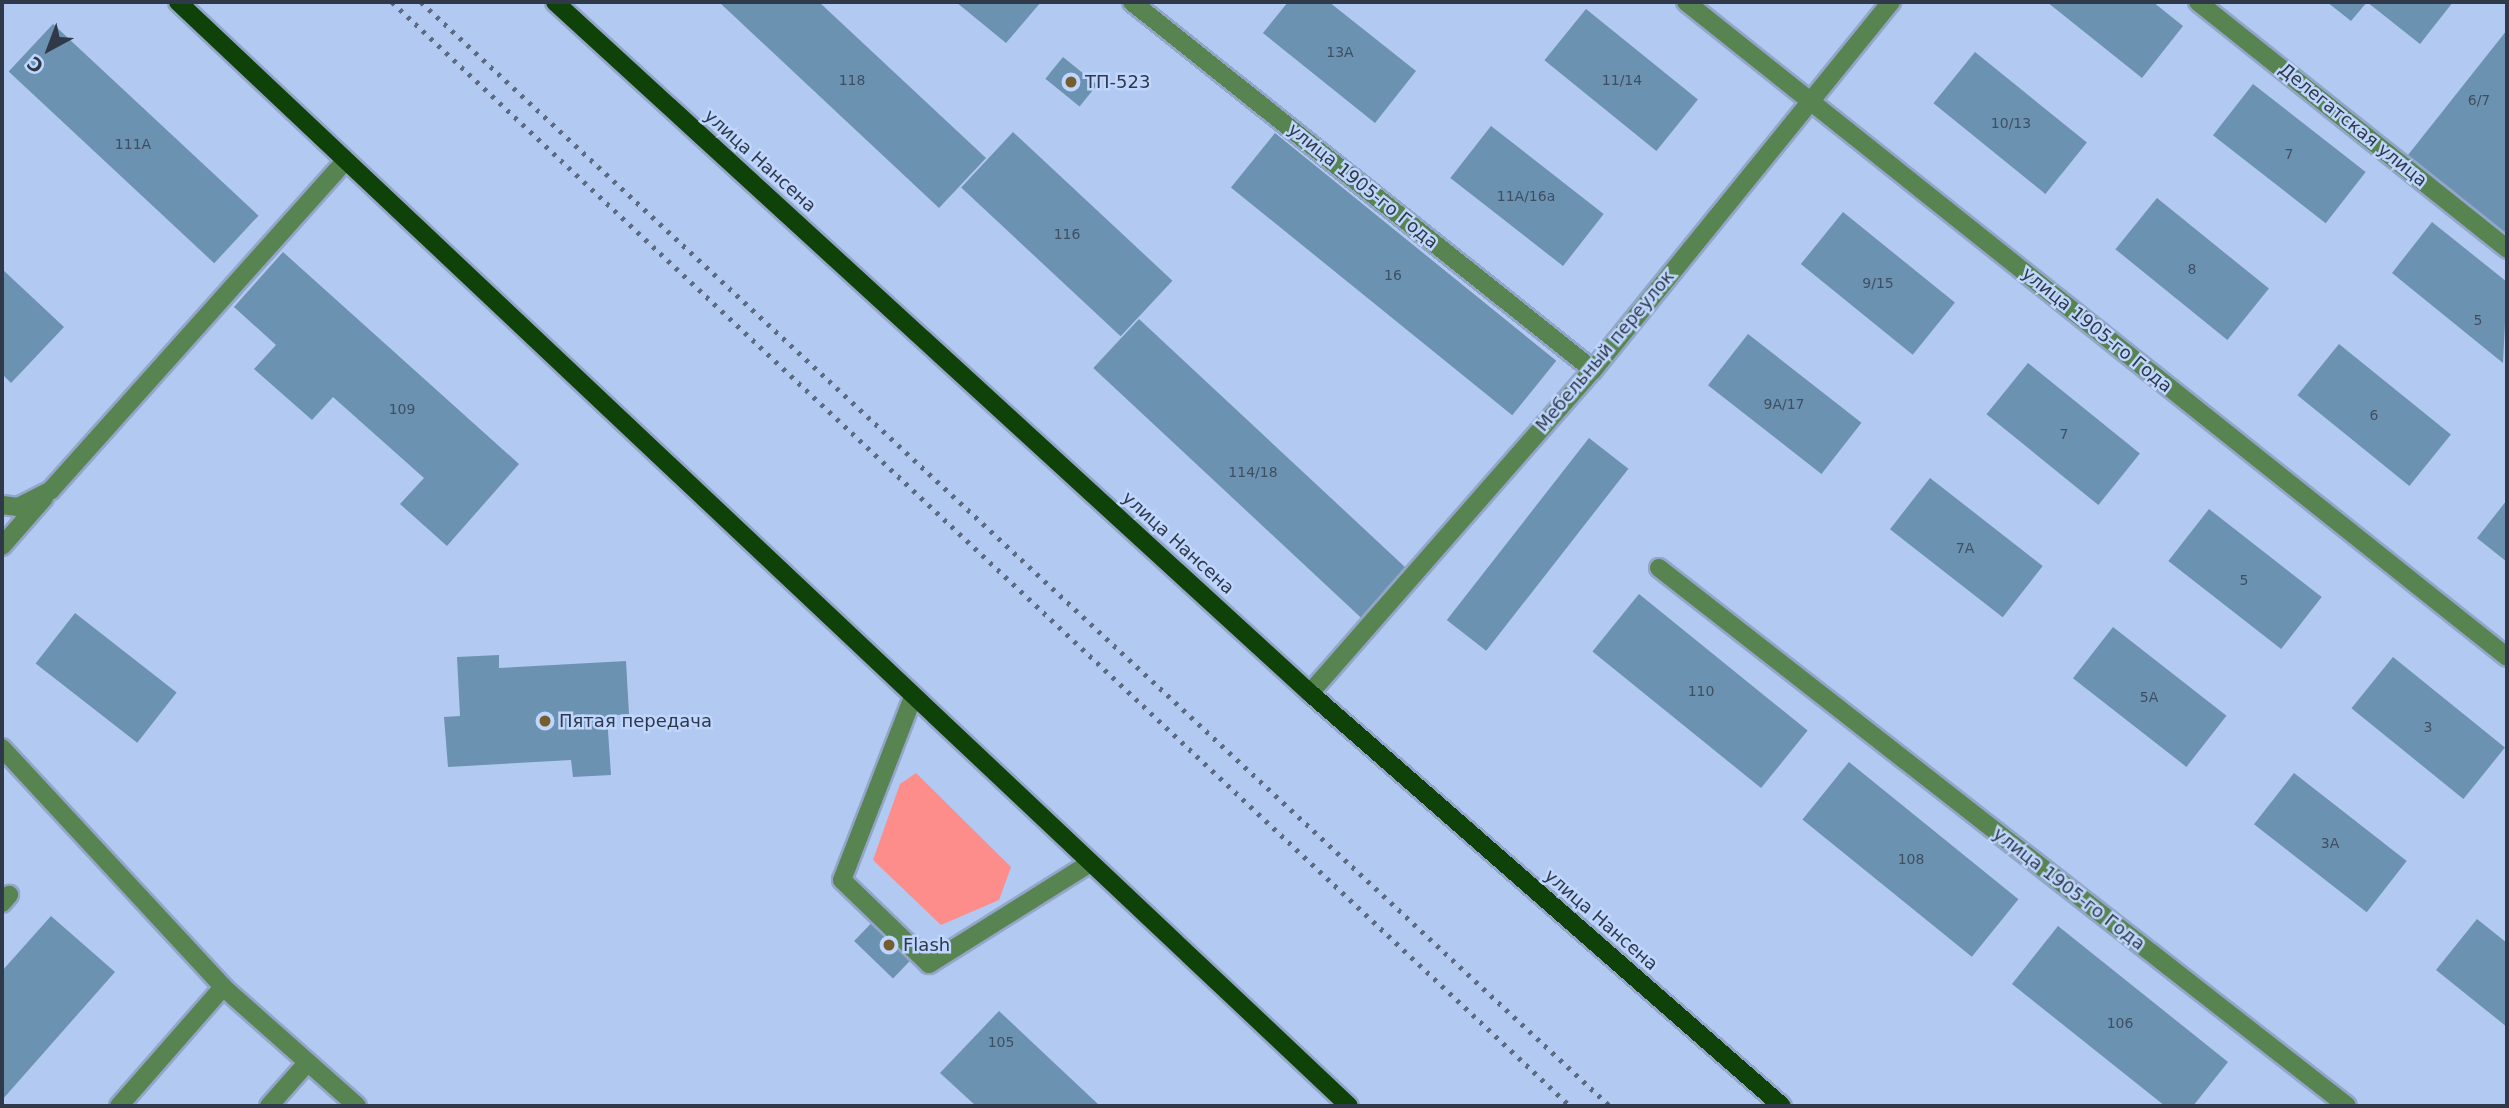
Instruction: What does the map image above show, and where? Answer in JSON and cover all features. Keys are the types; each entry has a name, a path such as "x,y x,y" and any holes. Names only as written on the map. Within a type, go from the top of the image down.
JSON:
{"main road":[{"path":"177,2 343,163 1349,1106"},
{"name":"улица Нансена","path":"555,2 1310,693 1782,1106"}],"street":[{"name":"улица 1905-го Года","path":"1132,2 1593,370"},
{"name":"улица 1905-го Года","path":"1686,2 2507,657"},
{"name":"Мебельный переулок","path":"1310,693 1593,370 1891,2"},
{"name":"Делегатская улица","path":"2198,2 2507,249"},
{"path":"2,546 343,163"},
{"path":"2,505 18,508 51,490"},
{"name":"улица 1905-го Года","path":"1659,568 2347,1106"},
{"path":"913,696 842,880 929,964 1090,863"},
{"path":"2,748 223,987 357,1106"},
{"path":"119,1106 223,987"},
{"path":"270,1106 307,1063"}],"shaded area":[{"path":"916,773 1011,867 999,900 941,925 873,860 900,784"}],"building":[{"path":"719,2 819,2 986,158 939,208"},
{"path":"956,2 1041,2 1006,43"},
{"path":"1288,2 1329,2 1416,71 1375,123 1263,33"},
{"path":"2047,2 2153,2 2183,26 2142,78"},
{"path":"2327,2 2367,2 2351,21"},
{"path":"2367,2 2453,2 2420,44"},
{"path":"1586,9 1698,100 1656,151 1544,60"},
{"path":"53,24 259,216 214,263 9,72"},
{"path":"2507,30 2507,234 2408,155"},
{"path":"1975,52 2087,143 2045,194 1933,103"},
{"name":"ТП-523","path":"1063,57 1097,85 1080,106 1045,79"},
{"path":"2253,84 2366,172 2326,223 2213,135"},
{"path":"1491,126 1604,214 1563,266 1450,178"},
{"path":"1013,132 1172,281 1121,336 961,188"},
{"path":"1275,133 1556,361 1512,415 1231,187"},
{"path":"2157,198 2269,289 2227,340 2115,249"},
{"path":"1843,212 1955,303 1913,355 1801,264"},
{"path":"2432,222 2507,282 2503,363 2392,273"},
{"path":"283,252 519,464 447,546 400,504 424,478 333,397 312,420 254,369 276,345 234,307"},
{"path":"2,269 64,327 11,383 2,374"},
{"path":"1139,319 1414,575 1368,624 1093,368"},
{"path":"1748,334 1861,423 1821,474 1708,385"},
{"path":"2339,344 2451,435 2409,486 2297,395"},
{"path":"2028,363 2140,454 2098,505 1986,414"},
{"path":"1589,438 1628,469 1486,651 1447,620"},
{"path":"1930,478 2043,566 2003,617 1890,529"},
{"path":"2507,500 2507,562 2477,538"},
{"path":"2209,509 2322,597 2281,649 2168,561"},
{"path":"1639,594 1808,731 1761,788 1592,652"},
{"path":"75,613 177,692 137,743 36,663"},
{"path":"2113,627 2226,716 2186,767 2073,678"},
{"path":"499,655 499,668 626,661 629,714 607,716 611,775 573,777 571,760 448,767 444,717 460,716 457,657"},
{"path":"2393,657 2505,748 2463,799 2351,708"},
{"path":"1849,762 2018,899 1972,957 1802,820"},
{"path":"2294,773 2407,861 2367,912 2254,824"},
{"name":"Flash","path":"884,910 923,948 893,978 854,941"},
{"path":"51,916 115,972 2,1100 2,971"},
{"path":"2477,919 2507,943 2507,1027 2436,970"},
{"path":"2058,926 2228,1062 2193,1106 2165,1106 2012,984"},
{"path":"999,1011 1100,1106 976,1106 940,1073"}],"railway":[{"path":"392,2 1570,1106"},
{"path":"421,2 1610,1106"}],"place":[{"name":"ТП-523","path":"1071,82"},
{"name":"Пятая передача","path":"545,721"},
{"name":"Flash","path":"889,945"}]}
